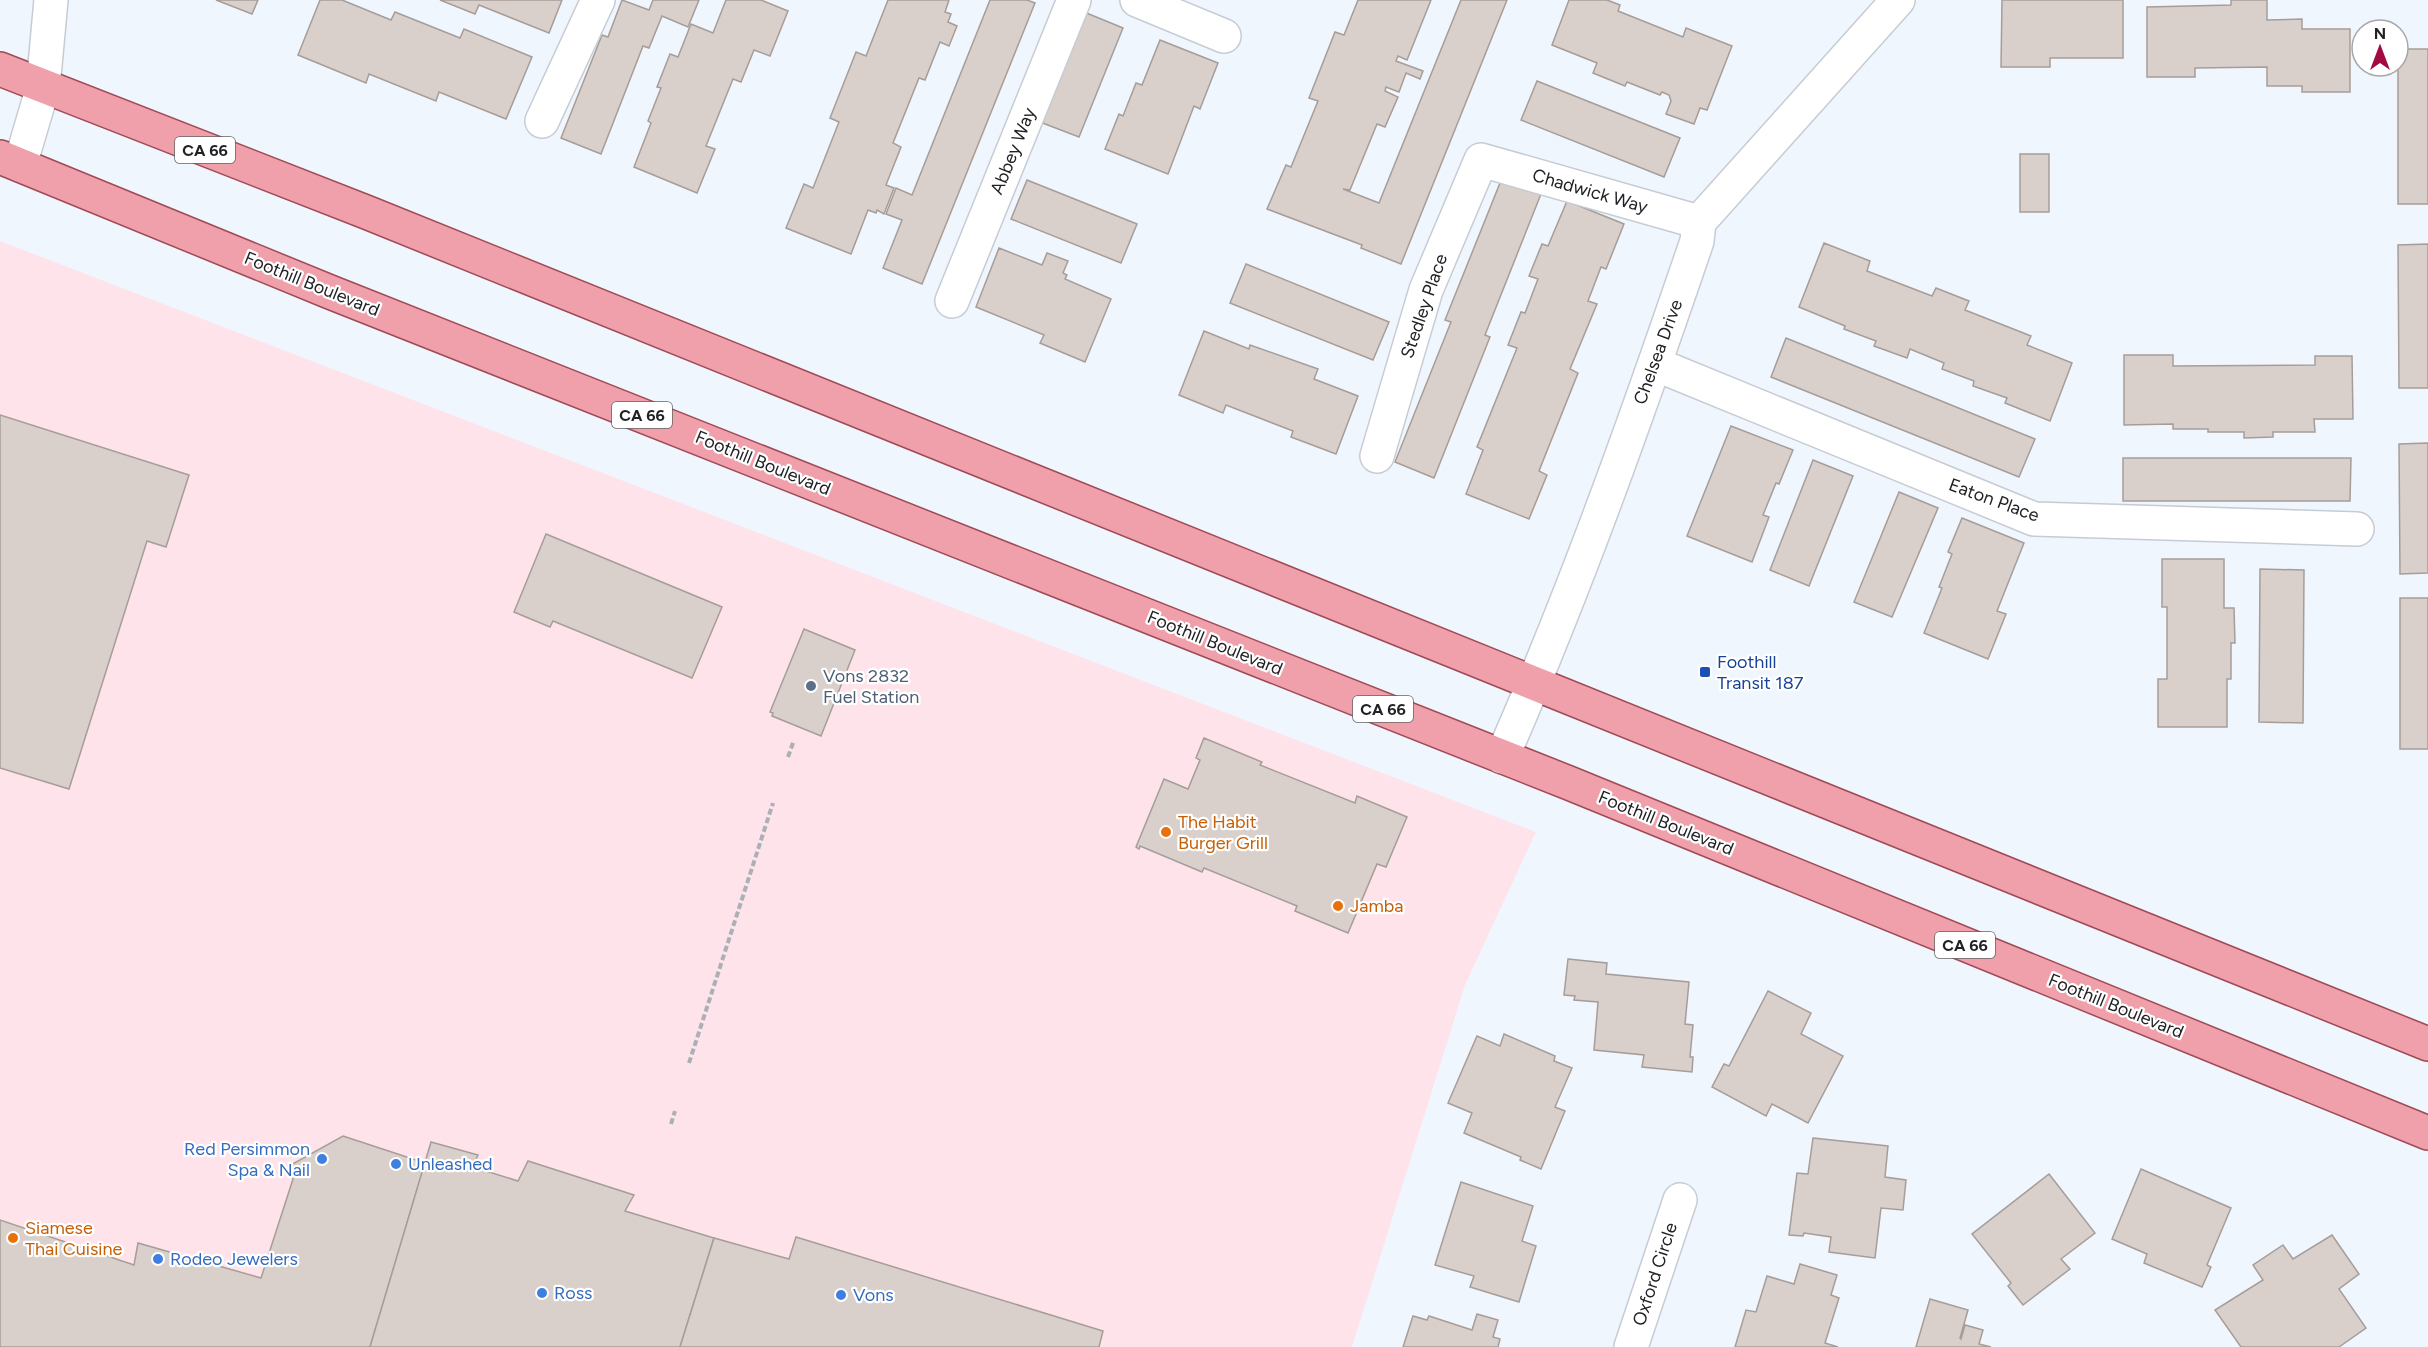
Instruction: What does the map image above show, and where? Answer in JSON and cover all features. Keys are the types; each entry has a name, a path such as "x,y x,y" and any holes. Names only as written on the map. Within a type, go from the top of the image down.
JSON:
{"main road":[{"name":"CA 66","path":"0,69 366,212 2428,1044"},
{"name":"Foothill Boulevard","path":"10,161 330,292 1502,757 2428,1134"}],"street":[{"path":"10,161 43,87 51,0"},
{"path":"542,121 598,0"},
{"name":"Abbey Way","path":"952,301 1074,0"},
{"path":"1137,0 1224,36"},
{"path":"1699,222 1898,0"},
{"name":"Chadwick Way","path":"1481,160 1699,222"},
{"name":"Stedley Place","path":"1377,456 1426,290 1481,160"},
{"name":"Chelsea Drive","path":"1502,757 1534,685 1655,364 1697,241 1699,222"},
{"name":"Eaton Place","path":"1655,364 2034,519 2357,529"},
{"name":"Oxford Circle","path":"1631,1347 1680,1200"}],"path":[{"path":"788,758 794,740"},
{"path":"690,1063 773,803"},
{"path":"671,1124 675,1111"}],"shaded area":[{"path":"0,241 1536,832 1465,985 1352,1347 0,1347"}],"building":[{"path":"216,0 258,0 252,14"},
{"path":"320,0 342,0 391,20 395,12 460,38 464,29 532,57 506,119 439,92 436,101 369,74 366,83 298,55"},
{"path":"440,0 562,0 549,33 479,5 475,14"},
{"path":"622,0 649,10 653,0 699,0 688,27 662,16 649,48 643,46 601,154 561,138 602,35 608,37"},
{"path":"726,0 761,0 788,11 770,56 754,50 741,82 733,79 706,146 715,149 697,193 634,167 651,123 648,121 661,88 657,87 670,54 678,57 691,24 713,33"},
{"path":"888,0 949,0 945,12 951,14 948,22 957,26 949,46 940,42 925,80 919,78 893,143 901,147 886,185 894,188 884,214 877,210 876,213 868,210 851,254 786,228 804,184 813,188 839,122 830,118 856,52 866,56"},
{"path":"990,0 1027,0 1035,3 922,284 883,268 902,220 886,214 896,188 912,195"},
{"path":"1358,0 1431,0 1407,60 1398,56 1396,61 1423,71 1420,79 1406,73 1399,92 1386,87 1385,91 1398,97 1385,127 1377,124 1350,190 1343,189 1379,203 1461,0 1507,0 1401,264 1361,248 1362,245 1267,209 1286,165 1291,167 1318,101 1309,98 1335,32 1344,35"},
{"path":"1569,0 1607,0 1620,5 1618,11 1683,37 1686,28 1732,46 1707,110 1700,108 1694,124 1666,114 1671,101 1669,95 1662,92 1660,95 1627,82 1625,86 1593,73 1597,63 1552,45"},
{"path":"2002,0 2123,0 2123,58 2050,58 2050,67 2001,67"},
{"path":"2231,0 2267,0 2267,20 2302,19 2302,29 2350,29 2350,92 2302,92 2302,86 2267,86 2267,67 2195,68 2195,77 2147,77 2147,7 2231,5"},
{"path":"1084,12 1123,28 1079,137 1040,122"},
{"path":"1160,40 1218,63 1200,109 1194,106 1168,174 1105,149 1119,114 1123,116 1136,83 1142,85"},
{"path":"2410,49 2428,49 2428,204 2398,204 2398,78 2410,78"},
{"path":"1537,81 1680,138 1664,177 1521,120"},
{"path":"2020,154 2049,154 2049,212 2020,212"},
{"path":"1502,178 1541,194 1485,335 1490,337 1434,478 1395,462 1451,322 1445,320"},
{"path":"1027,180 1137,224 1121,263 1011,219"},
{"path":"1567,201 1624,224 1606,269 1601,267 1588,301 1597,304 1570,369 1578,373 1539,471 1547,475 1529,519 1466,494 1483,450 1477,447 1517,348 1508,345 1521,312 1525,313 1538,279 1529,276 1542,244 1548,246"},
{"path":"1824,243 1870,261 1867,271 1932,296 1936,288 1969,301 1965,310 2031,336 2027,345 2072,363 2050,421 2005,403 2007,398 1973,386 1974,381 1942,369 1944,363 1910,349 1907,358 1874,346 1876,341 1844,329 1845,326 1799,307"},
{"path":"2428,244 2428,388 2399,388 2398,245"},
{"path":"999,248 1042,265 1047,253 1068,261 1063,273 1067,275 1065,279 1111,299 1085,362 1040,343 1044,335 976,307"},
{"path":"1246,264 1389,322 1373,360 1230,303"},
{"path":"1204,331 1249,349 1250,345 1318,369 1314,379 1358,396 1336,454 1291,437 1293,431 1226,405 1223,413 1179,395"},
{"path":"1786,338 2035,439 2019,477 1771,377"},
{"path":"2124,355 2173,355 2173,366 2315,365 2315,356 2352,356 2353,419 2314,419 2315,432 2273,432 2273,437 2244,438 2244,432 2173,429 2173,424 2124,425"},
{"path":"0,415 189,475 166,547 147,541 69,789 0,768"},
{"path":"1731,426 1793,450 1763,515 1769,517 1752,562 1687,536"},
{"path":"2428,443 2428,573 2400,574 2399,444"},
{"path":"2123,458 2351,458 2350,501 2123,501"},
{"path":"1813,460 1853,476 1809,586 1770,570"},
{"path":"1899,492 1938,508 1892,617 1854,602"},
{"path":"1962,518 2024,543 1997,611 2006,614 1988,659 1924,633 1942,588 1939,587 1952,554 1948,552"},
{"path":"546,534 722,607 692,678 553,621 550,627 514,612"},
{"path":"2162,559 2224,559 2224,608 2234,608 2235,643 2231,643 2231,679 2227,679 2227,727 2158,727 2158,679 2167,679 2167,607 2162,607"},
{"path":"2260,569 2304,570 2303,723 2259,722"},
{"path":"2400,598 2428,598 2428,749 2400,749"},
{"name":"Vons 2832 Fuel Station","path":"804,629 855,650 821,736 772,716 773,713 770,712"},
{"path":"1204,738 1262,762 1260,765 1355,803 1357,796 1407,817 1386,867 1377,864 1348,933 1295,911 1297,906 1204,868 1202,872 1140,846 1139,849 1136,847 1164,779 1188,789 1200,760 1196,758"},
{"path":"1568,959 1607,963 1606,974 1689,982 1685,1024 1693,1025 1690,1057 1693,1057 1692,1072 1642,1067 1644,1055 1594,1050 1598,1002 1574,1000 1575,996 1564,995"},
{"path":"1768,991 1811,1013 1801,1034 1843,1056 1808,1123 1772,1104 1766,1116 1712,1087 1724,1064 1729,1066"},
{"path":"1504,1034 1555,1056 1554,1061 1572,1068 1555,1107 1565,1111 1541,1169 1520,1160 1521,1157 1464,1133 1472,1113 1448,1103 1477,1036 1500,1046"},
{"path":"343,1136 425,1163 370,1347 0,1347 0,1220 134,1265 138,1243 261,1278 293,1179 287,1167"},
{"path":"1813,1138 1888,1146 1885,1177 1906,1180 1903,1210 1881,1208 1875,1258 1829,1252 1831,1237 1804,1233 1803,1236 1789,1235 1797,1173 1808,1174"},
{"name":"Ross","path":"431,1142 478,1155 473,1167 518,1181 528,1161 634,1195 625,1211 714,1238 680,1347 370,1347"},
{"path":"2141,1169 2231,1208 2207,1265 2211,1267 2202,1287 2144,1263 2147,1254 2112,1239"},
{"path":"2049,1174 2095,1233 2061,1259 2070,1269 2023,1305 2008,1286 2011,1283 1972,1234"},
{"path":"1461,1182 1533,1206 1522,1241 1536,1246 1519,1302 1470,1287 1474,1276 1435,1265"},
{"path":"2332,1235 2359,1274 2339,1289 2366,1328 2339,1347 2241,1347 2215,1310 2263,1280 2253,1265 2283,1245 2293,1259"},
{"name":"Vons","path":"796,1237 1103,1331 1099,1347 680,1347 714,1238 789,1259"},
{"path":"1800,1264 1837,1275 1831,1295 1839,1298 1825,1343 1838,1347 1735,1347 1746,1310 1756,1312 1767,1276 1794,1284"},
{"path":"1930,1299 1968,1310 1960,1338 1965,1325 1983,1330 1979,1344 1991,1347 1916,1347"},
{"path":"1477,1314 1498,1320 1493,1337 1500,1339 1498,1347 1403,1347 1413,1316 1427,1320 1429,1316 1472,1330"}],"place":[{"name":"Foothill Transit 187","path":"1705,672"},
{"name":"Vons 2832 Fuel Station","path":"811,686"},
{"name":"The Habit Burger Grill","path":"1166,832"},
{"name":"Jamba","path":"1338,906"},
{"name":"Red Persimmon Spa & Nail","path":"322,1159"},
{"name":"Unleashed","path":"396,1164"},
{"name":"Siamese Thai Cuisine","path":"13,1238"},
{"name":"Rodeo Jewelers","path":"158,1259"},
{"name":"Ross","path":"542,1293"},
{"name":"Vons","path":"841,1295"}]}
